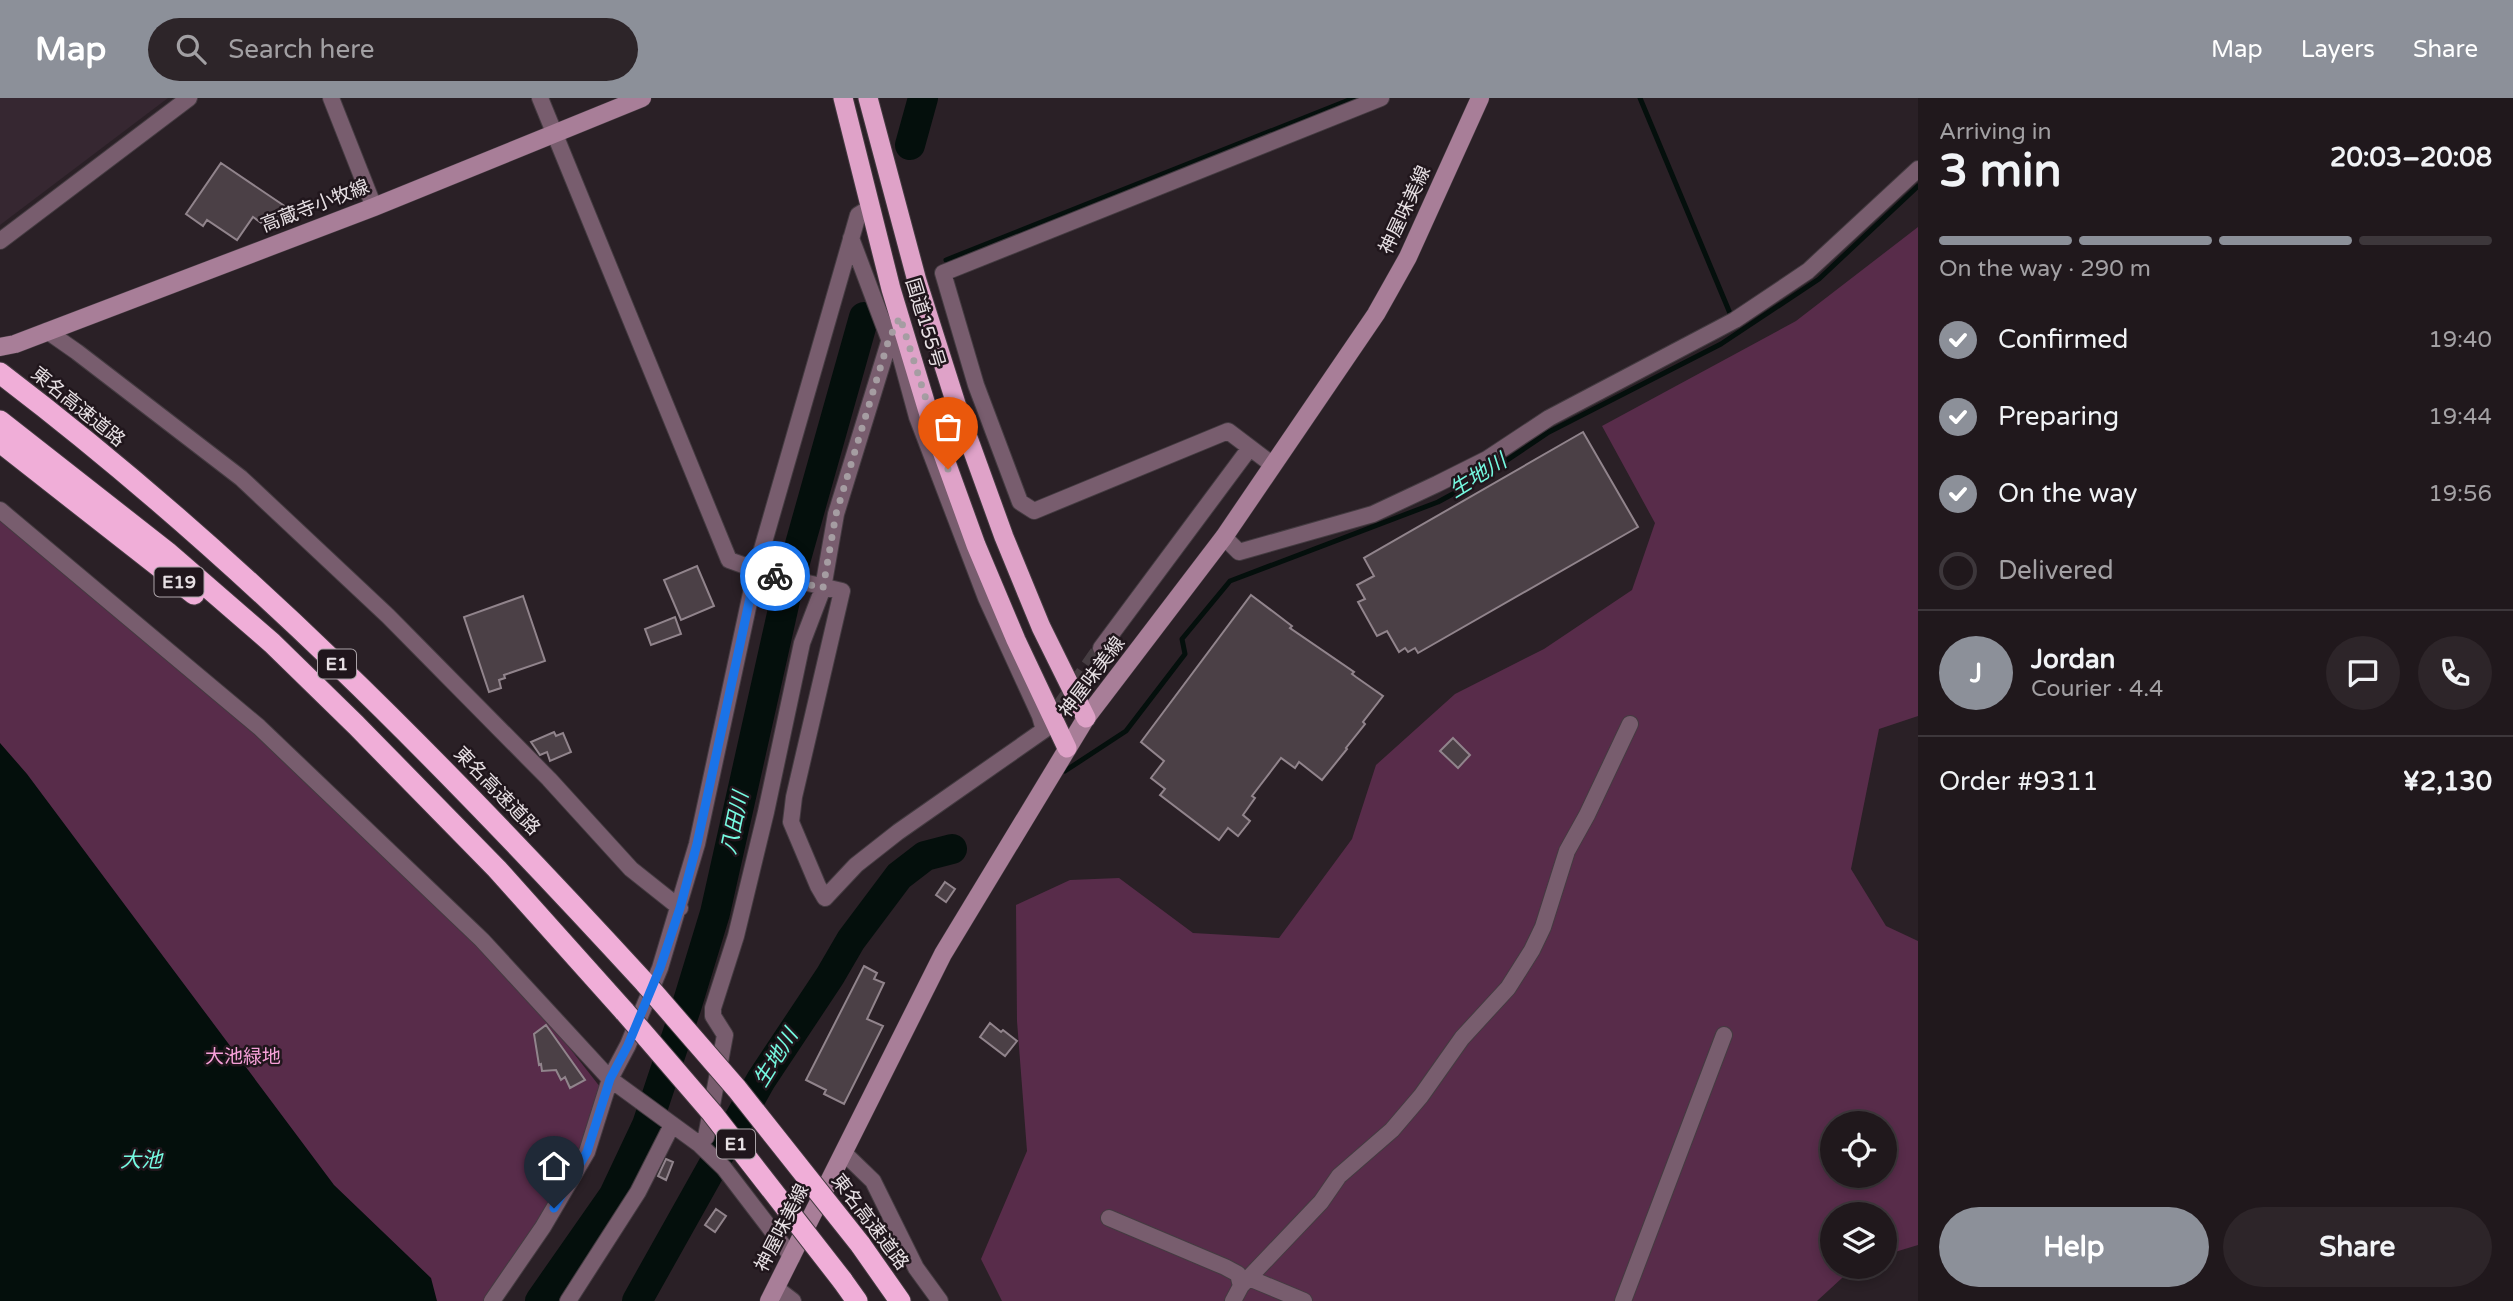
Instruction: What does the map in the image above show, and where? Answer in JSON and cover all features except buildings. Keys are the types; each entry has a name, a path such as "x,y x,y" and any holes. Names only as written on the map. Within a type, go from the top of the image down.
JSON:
{"highway":[{"name":"国道155号","path":"843,98 872,207 894,328 976,545 1016,640 1067,748"},
{"name":"国道155号","path":"868,98 917,281 958,410 1004,537 1041,627 1086,718"},
{"name":"東名高速道路","path":"0,373 189,529 295,624 520,846 737,1089 860,1244 900,1301"},
{"name":"E1","path":"0,421 167,552 272,643 356,724 497,869 625,1012 712,1113 857,1301"},
{"name":"E19","path":"0,442 134,545 356,724"}],"main road":[{"name":"高蔵寺小牧線","path":"0,347 374,207 642,98"},
{"name":"神屋味美線","path":"773,1294 943,954 1086,718 1224,537 1376,314 1408,257 1480,98"}],"street":[{"path":"0,241 189,98"},
{"path":"331,98 374,207"},
{"path":"540,98 729,560 761,572 842,592 794,797 791,822 825,898 856,864 887,840 1044,730 986,598 932,456 918,417 894,328 851,238"},
{"path":"1273,465 1228,431 1034,511 1020,502 976,385 943,273 1381,98"},
{"path":"1224,537 1239,552 1373,514 1487,459 1549,418 1668,358 1735,320 1808,271 1918,169"},
{"path":"492,1301 543,1227 587,1152 610,1079 628,1045 660,968 697,844 761,572 851,238 858,215 872,207"},
{"path":"699,1144 706,1137 725,1035 713,1016 713,1008 739,923 802,643 819,587 836,514 894,328"},
{"path":"47,331 241,478 397,626 549,779 631,869 680,908"},
{"path":"1101,648 1250,449"},
{"path":"0,510 259,727 482,940 610,1079 699,1144 724,1168 792,1257"},
{"path":"1241,1288 1321,1202 1339,1176 1392,1130 1421,1096 1462,1038 1508,988 1543,927 1567,851 1630,724"},
{"path":"1623,1301 1724,1035"},
{"path":"568,1301 638,1192 672,1125"},
{"path":"844,1153 873,1181 916,1268 940,1301"},
{"path":"1109,1218 1225,1266 1238,1274 1241,1288"},
{"path":"1241,1288 1304,1301"},
{"path":"773,1294 793,1301"}],"shaded area":[{"path":"0,98 168,98 0,225"}],"green space":[{"path":"1918,227 1918,716 1879,729 1851,869 1886,926 1918,941 1918,1245 1897,1251 1897,1202 1820,1202 1820,1279 1841,1279 1817,1301 1002,1301 981,1259 1027,1151 1017,1021 1016,905 1070,880 1119,878 1193,933 1279,938 1352,839 1376,765 1455,694 1544,649 1632,590 1655,523 1602,426 1796,321"},
{"name":"大池緑地","path":"0,519 255,732 477,944 550,1023 604,1092 583,1150 487,1301 0,1301"}],"water":[{"name":"大池","path":"0,743 27,774 334,1185 431,1278 437,1301 0,1301"}],"waterway":[{"name":"八田川","path":"910,145 923,98"},
{"path":"946,260 1354,98"},
{"path":"1640,98 1732,318"},
{"name":"生地川","path":"1065,771 1126,731 1185,654 1182,639 1230,581 1438,502 1473,483 1549,432 1721,344 1819,279 1918,186"},
{"name":"八田川","path":"540,1301 614,1195 647,1125 686,1008 715,913 788,587 864,317"},
{"name":"生地川","path":"637,1301 761,1080 851,940 899,876 925,856 952,849"}],"tunnel":[{"path":"1047,725 1101,648"}],"way so far":[{"path":"775,576 823,588 836,514 889,339 900,317 948,469"}],"route":[{"path":"554,1208 587,1152 610,1079 628,1045 660,968 697,844 756,570 775,576"}]}
